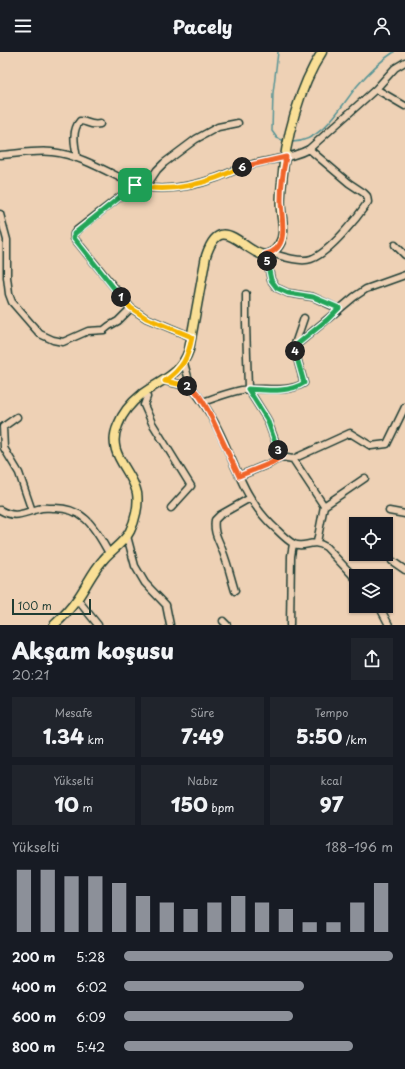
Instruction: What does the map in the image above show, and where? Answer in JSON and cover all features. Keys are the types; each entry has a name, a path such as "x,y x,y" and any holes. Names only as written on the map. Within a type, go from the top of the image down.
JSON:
{"main road":[{"path":"54,625 77,599 95,571 109,553 127,536 134,518 137,499 135,487 118,455 116,448 115,435 117,425 135,400 145,392 172,376 184,363 192,337 208,248 214,239 223,234 232,236 256,253 268,254 278,246 283,234 281,200 282,176 292,127 313,65 322,52"}],"street":[{"path":"0,155 52,152 77,158 135,185 145,188 170,188 198,183 215,179 248,165 286,154 296,155 309,150 376,89 395,68 405,62"},
{"path":"376,89 405,106"},
{"path":"77,158 74,133 75,128 83,121 90,125 100,124"},
{"path":"145,188 157,170 164,163 196,139 218,127 238,123"},
{"path":"309,150 367,196 368,202 351,225 319,255 309,260 291,259 268,254 271,280 277,288 288,293 313,297 339,308"},
{"path":"135,185 77,230 74,234 74,238 131,308 146,318 192,337"},
{"path":"0,214 7,240 7,277 9,294 12,302 40,334 62,342 88,331 104,330 118,321 131,308"},
{"path":"395,245 405,255"},
{"path":"294,347 327,320 339,308 366,289 405,275"},
{"path":"246,294 248,389 267,419 281,457"},
{"path":"203,402 218,396 248,389 273,390 298,387 304,383 294,347 304,318"},
{"path":"184,363 191,387 203,402 222,437 250,498 273,526 293,544 304,545 317,542 326,547 349,572"},
{"path":"165,381 191,387"},
{"path":"145,392 147,397 144,405 152,423 191,486 171,508"},
{"path":"239,476 271,463 281,457 293,459 350,434 371,446 387,444 405,407"},
{"path":"17,416 3,427 4,448 19,473 32,511"},
{"path":"293,459 324,506 317,542"},
{"path":"324,506 365,478"},
{"path":"235,591 222,549 216,536 214,528 215,520 220,515 250,498"},
{"path":"0,510 14,516 40,508 65,508 81,515 92,525 109,553"},
{"path":"389,511 405,514"},
{"path":"127,536 135,566 145,583 166,605 170,625"},
{"path":"290,625 291,556 293,544"},
{"path":"392,561 405,570"},
{"path":"77,599 98,625"},
{"path":"383,613 389,625"}],"waterway":[{"path":"278,52 273,93 272,131 277,138 285,141"},
{"path":"291,142 302,141 321,130 330,122 365,76 394,52"}],"route":[{"path":"286,157 282,176 281,200 284,228 283,234 276,250 266,254 271,280 277,288 288,293 313,297 339,308 327,320 294,347 304,383 298,387 273,390 248,389 267,419 281,457 258,469 239,476 222,437 203,402 191,387 165,381 184,363 192,337 146,318 131,308 74,238 74,234 77,230 135,185 151,189 160,189 187,185 215,179 248,165 286,157"}]}
